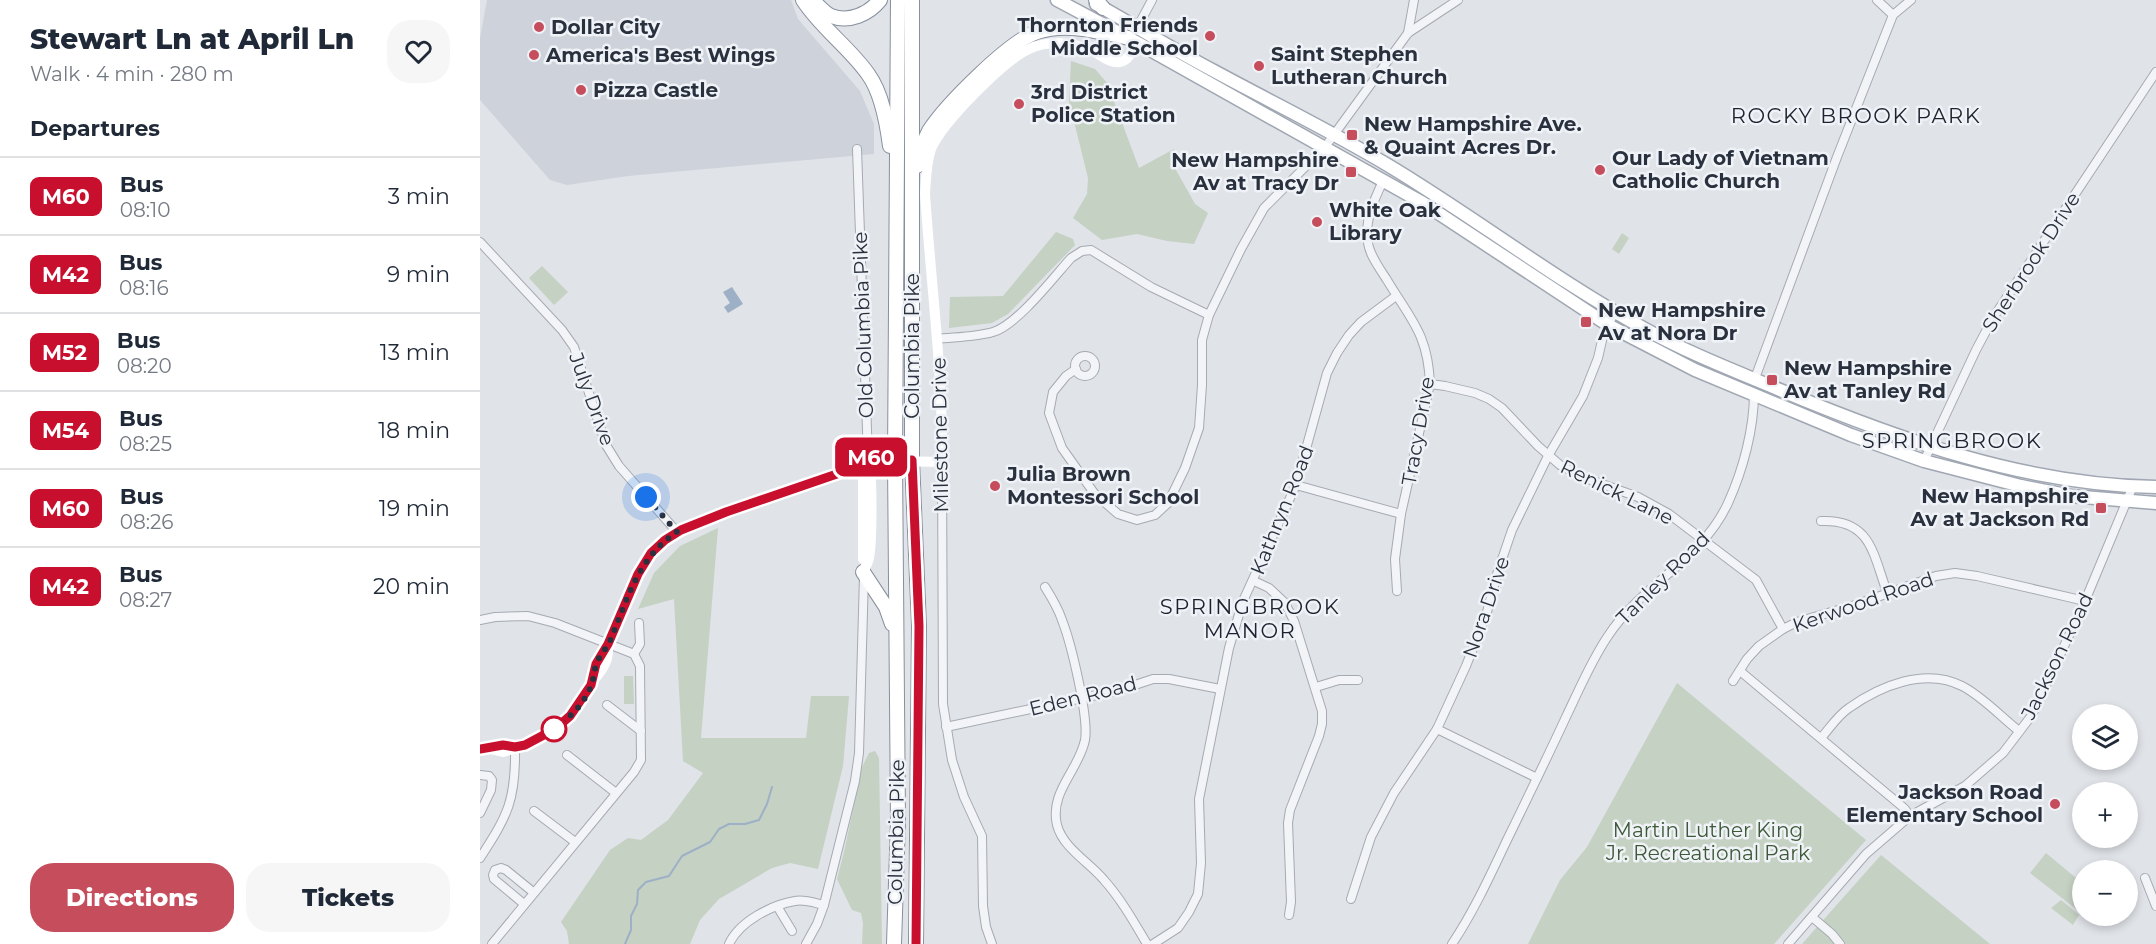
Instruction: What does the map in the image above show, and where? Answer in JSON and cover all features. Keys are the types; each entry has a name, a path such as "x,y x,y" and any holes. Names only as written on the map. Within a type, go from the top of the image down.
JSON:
{"highway":[{"path":"802,0 812,14 870,76 882,105 888,129 897,194"},
{"path":"812,0 825,12 839,18 862,15 880,0"},
{"name":"Columbia Pike","path":"894,944 898,821 895,461 898,0"},
{"name":"Columbia Pike","path":"912,0 912,460 918,598 916,944"},
{"path":"913,183 925,140 943,113 1004,52 1026,36 1064,27 1134,36"},
{"path":"867,576 886,593 918,598"},
{"path":"867,576 886,607 896,634"}],"main road":[{"path":"1090,0 1100,4 1134,36 1168,51 1174,49 1391,167 1470,217 1559,278 1670,342 1859,422 1970,459 2026,472 2156,487"},
{"path":"1062,3 1134,36 1236,99 1325,147 1462,229 1534,279 1608,325 1670,359 1851,435 1924,461 2021,486 2071,496 2156,502"},
{"path":"1462,229 1470,217"}],"street":[{"name":"Milestone Drive","path":"992,944 986,927 984,906 982,836 964,797 950,752 946,727 942,668 942,410 925,194 926,167 939,133 951,118 1013,58 1042,44 1072,44 1090,50 1110,61 1120,63 1127,59 1134,36 1152,0"},
{"path":"1408,33 1414,0"},
{"path":"1076,369 1066,376 1053,392 1049,413 1062,448 1094,493 1118,514 1137,520 1155,515 1168,503 1185,468 1199,428 1202,340 1209,315 1264,208 1325,147 1408,33 1458,0"},
{"path":"1877,0 1893,15"},
{"name":"Tanley Road","path":"1452,944 1476,905 1607,638 1625,612 1644,593 1696,550 1724,511 1737,482 1752,418 1754,379 1893,15 1911,0"},
{"name":"Sherbrook Drive","path":"1924,461 1993,318 2156,72"},
{"name":"Old Columbia Pike","path":"806,944 818,924 824,905 855,781 859,753 869,558 857,149"},
{"name":"Tracy Drive","path":"1383,181 1371,208 1368,243 1376,262 1418,328 1429,363 1430,384 1401,514 1395,559 1397,591"},
{"name":"July Drive","path":"480,242 562,330 574,347 606,445 619,466 677,532"},
{"path":"937,339 992,332 1004,328 1071,258 1082,251 1091,250 1151,287 1209,315"},
{"name":"Kathryn Road","path":"1153,944 1178,928 1198,894 1201,863 1199,799 1220,689 1236,622 1243,601 1296,485 1328,373 1337,352 1361,322 1396,296"},
{"name":"Nora Drive","path":"1351,899 1371,837 1394,793 1437,729 1467,666 1487,612 1512,530 1548,456 1583,396 1615,311"},
{"name":"Renick Lane","path":"1430,384 1465,391 1489,399 1560,465 1588,480 1653,504 1756,580 1783,629"},
{"path":"483,748 503,752 525,745 555,729 570,716 582,702 592,682 605,667 609,654 608,644 638,574 651,553 677,532 726,512 888,457 895,461 942,462"},
{"path":"1296,485 1401,514"},
{"name":"Jackson Road","path":"1788,944 1866,854 1910,816 1965,786 2003,753 2032,715 2042,698 2085,602 2133,486"},
{"path":"1821,521 1838,520 1862,532 1869,544 1887,592"},
{"name":"Kerwood Road","path":"1733,681 1759,646 1783,629 1797,622 1855,605 1936,576 1955,573 1977,576 2085,602"},
{"path":"1254,581 1269,588 1285,603 1294,621 1322,711 1322,724 1290,810 1288,823 1291,902 1288,915"},
{"path":"1046,587 1062,618 1069,639 1086,725 1085,741 1058,795 1057,825 1062,837 1070,847 1105,880 1147,944"},
{"path":"480,620 528,616 555,623 634,654 640,666 641,760 616,794 492,944"},
{"path":"634,654 640,644 639,623"},
{"path":"1740,671 1904,808 1910,816"},
{"path":"1821,738 1848,708 1914,679 1930,678 1962,686 2019,731"},
{"name":"Eden Road","path":"946,727 1082,699 1153,679 1169,679 1220,689"},
{"path":"1316,687 1339,680 1358,680"},
{"path":"607,705 641,730"},
{"path":"1437,729 1537,778"},
{"path":"480,858 509,808 515,782 515,747"},
{"path":"567,755 616,794"},
{"path":"480,775 489,776 492,780 491,790 480,813"},
{"path":"534,811 575,842"},
{"path":"524,904 494,879 495,870 504,869 533,892"},
{"path":"2145,878 2156,906"},
{"path":"729,944 733,934 748,922 777,906 797,900 824,905"},
{"path":"777,906 792,931"},
{"path":"1812,917 1833,934 1840,944"}],"shaded area":[{"path":"487,0 791,0 798,19 860,91 874,124 874,154 628,176 567,185 550,180 480,100 480,38"}],"green space":[{"path":"1071,61 1095,69 1107,83 1139,168 1174,149 1176,170 1195,204 1208,213 1194,244 1137,234 1102,240 1073,218 1087,194 1088,178 1069,101"},
{"path":"1056,232 1073,239 1075,245 1008,314 992,323 949,328 950,297 1003,296"},
{"path":"1622,233 1629,238 1619,254 1612,249"},
{"path":"542,266 568,292 554,305 529,278"},
{"path":"718,528 701,738 806,738 811,696 849,696 843,766 818,869 790,863 772,868 719,899 700,920 690,944 569,944 567,931 561,922 610,850 628,838 641,840 668,820 703,773 683,761 674,599 638,609 654,573 680,546"},
{"path":"624,676 633,676 634,704 624,704"},
{"name":"Martin Luther King Jr. Recreational Park","path":"1677,683 1866,840 1774,944 1528,944 1560,880 1587,847"},
{"path":"875,751 879,758 882,944 862,944 861,913 852,910 837,879 862,767 869,753"},
{"path":"2046,853 2072,875 2072,906 2030,873"},
{"name":"Martin Luther King Jr. Recreational Park","path":"1881,855 1990,944 1802,944"},
{"path":"2061,900 2072,909 2072,924 2051,908"}],"water":[{"path":"732,287 743,304 728,313 724,307 730,303 723,292"}],"waterway":[{"path":"625,944 631,930 631,916 637,904 638,890 646,882 669,876 682,856 710,842 719,829 729,824 745,824 759,820 772,787"}],"bus line":[{"name":"M60","path":"480,749 503,745 515,747 525,745 555,729 570,716 582,702 591,685 596,664 608,644 638,574 651,553 665,540 681,530 726,512 863,465 868,458 880,456 895,461 912,460 919,626 916,944"}],"place":[{"name":"Dollar City","path":"539,27"},
{"name":"Thornton Friends Middle School","path":"1210,36"},
{"name":"America's Best Wings","path":"534,55"},
{"name":"Saint Stephen Lutheran Church","path":"1259,66"},
{"name":"Pizza Castle","path":"581,90"},
{"name":"3rd District Police Station","path":"1019,104"},
{"name":"New Hampshire Ave. & Quaint Acres Dr.","path":"1352,135"},
{"name":"Our Lady of Vietnam Catholic Church","path":"1600,170"},
{"name":"New Hampshire Av at Tracy Dr","path":"1351,172"},
{"name":"White Oak Library","path":"1317,222"},
{"name":"New Hampshire Av at Nora Dr","path":"1586,322"},
{"name":"New Hampshire Av at Tanley Rd","path":"1772,380"},
{"name":"Julia Brown Montessori School","path":"995,486"},
{"name":"New Hampshire Av at Jackson Rd","path":"2101,508"},
{"name":"Jackson Road Elementary School","path":"2055,804"}],"district":[{"name":"ROCKY BROOK PARK","path":"1856,115"},
{"name":"SPRINGBROOK","path":"1952,440"},
{"name":"SPRINGBROOK MANOR","path":"1250,618"}],"route":[{"path":"554,729 582,702 591,685 596,664 608,644 638,574 651,553 677,532 646,497"}]}
